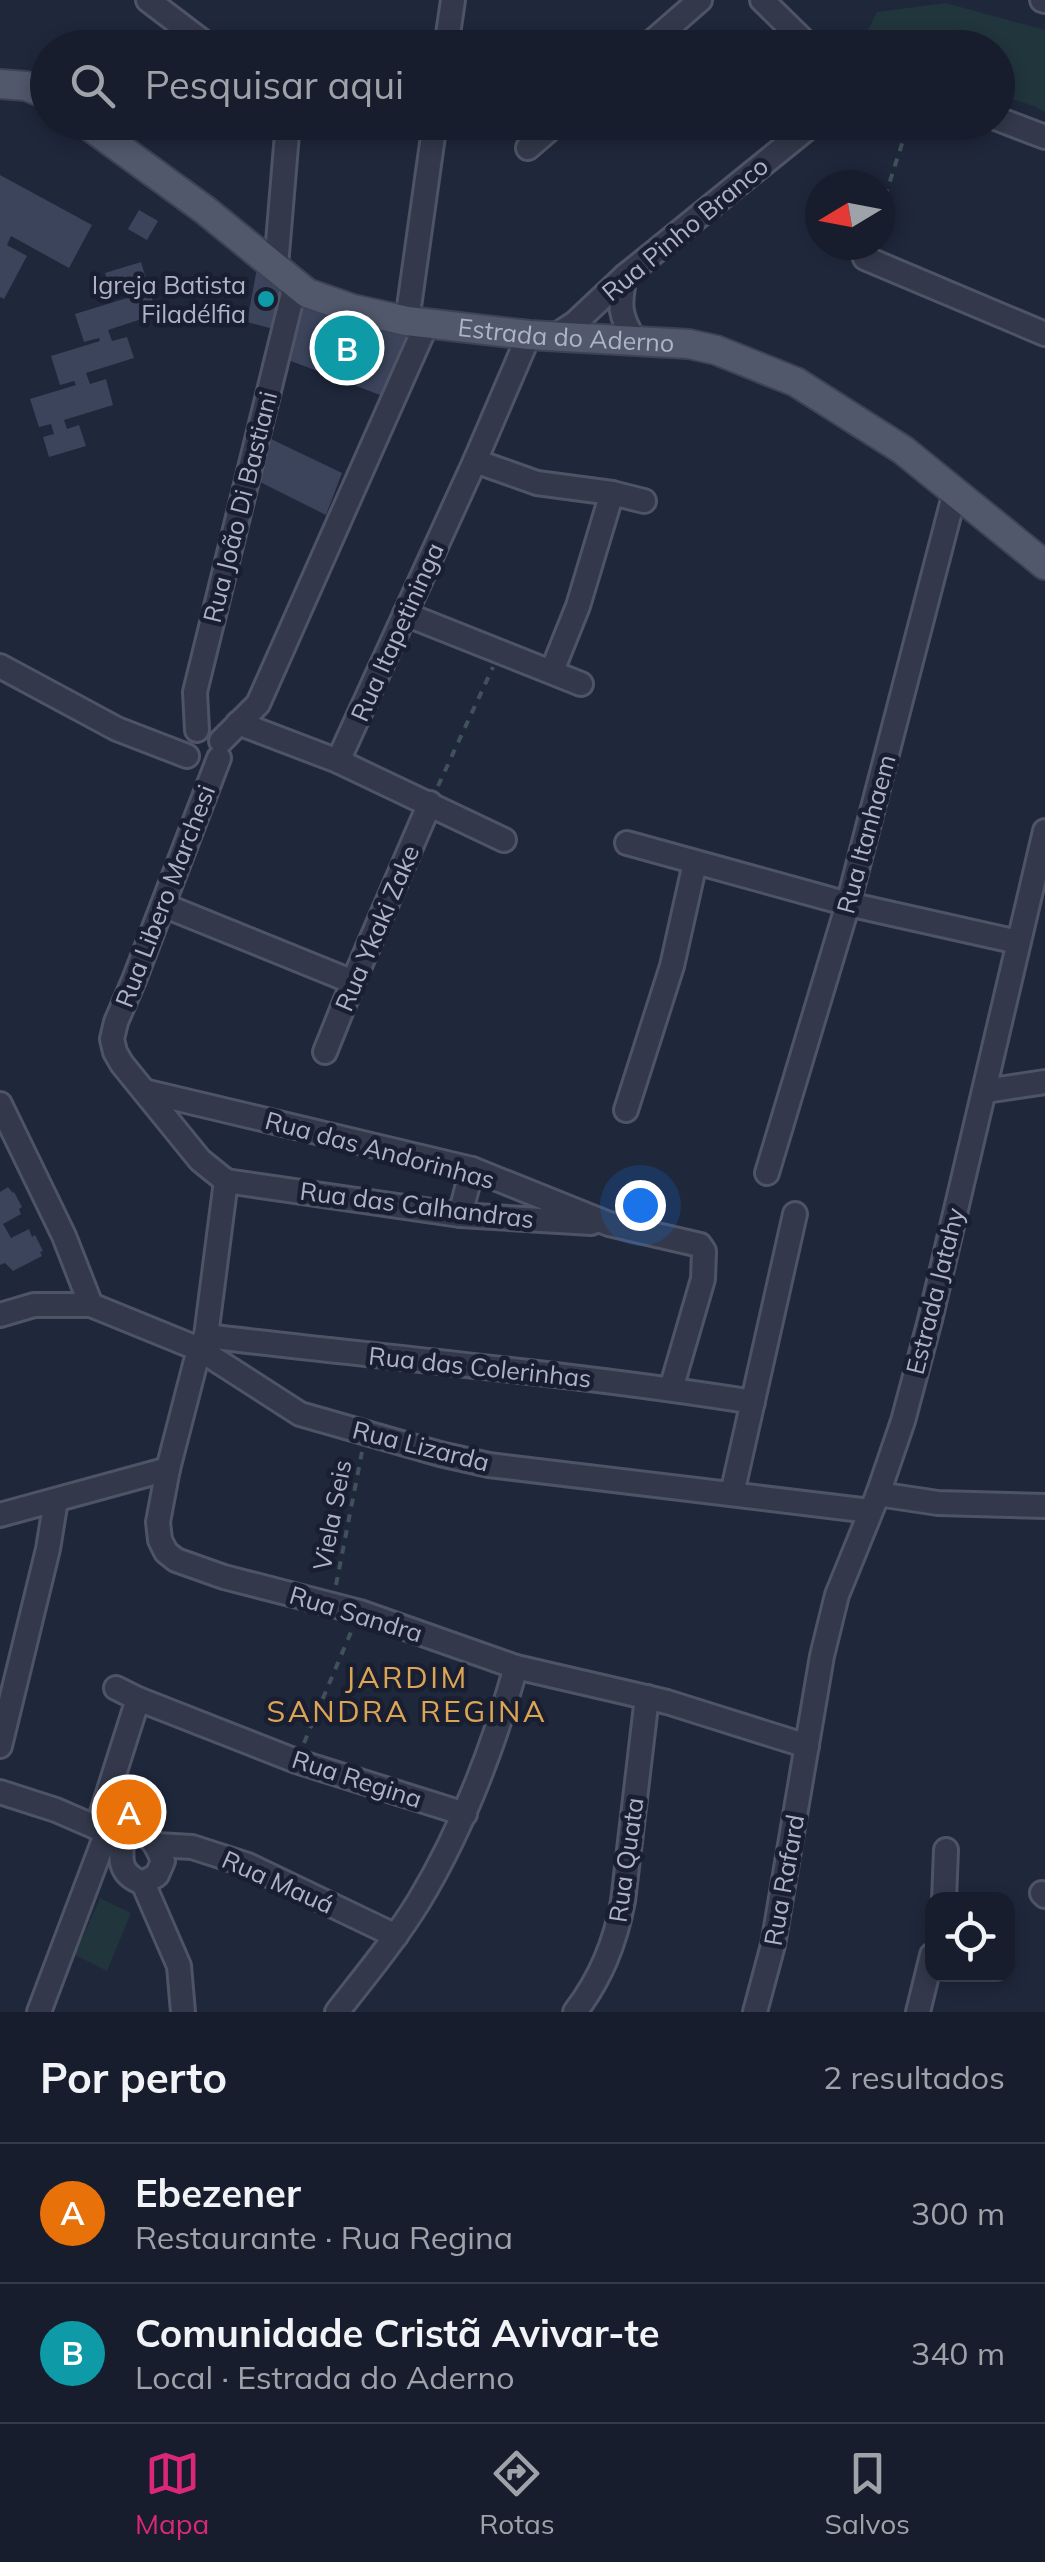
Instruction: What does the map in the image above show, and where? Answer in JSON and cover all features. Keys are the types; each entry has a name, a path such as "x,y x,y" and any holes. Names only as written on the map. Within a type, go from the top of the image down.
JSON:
{"main road":[{"path":"0,84 30,88"},
{"name":"Estrada do Aderno","path":"109,140 205,210 307,293 353,309 417,322 690,344 716,350 796,382 903,450 1045,566"}],"street":[{"path":"148,0 187,30"},
{"path":"448,30 452,0"},
{"path":"666,30 700,0"},
{"path":"762,0 793,30"},
{"path":"1015,126 1045,137"},
{"name":"Rua João Di Bastiani","path":"198,730 195,692 285,275 288,140"},
{"name":"Rua Libero Marchesi","path":"226,1181 200,1160 122,1064 112,1039 220,749 238,723 258,704 417,322 433,140"},
{"path":"528,148 537,140"},
{"name":"Rua Pinho Branco","path":"542,335 574,323 625,276 793,140"},
{"path":"870,260 1045,334"},
{"path":"625,276 620,302 626,326 635,341"},
{"name":"Rua Itapetininga","path":"338,761 475,461 542,335"},
{"path":"475,461 537,483 644,501"},
{"name":"Rua Itanhaem","path":"767,1173 848,904 955,492"},
{"path":"552,671 578,606 612,493"},
{"path":"405,614 581,684"},
{"path":"0,666 117,729 186,756 194,764 211,765 220,749 209,730 198,730 188,738 186,756"},
{"path":"238,723 338,761 504,840"},
{"name":"Rua Ykaki Zake","path":"325,1052 430,804"},
{"name":"Estrada Jatahy","path":"807,1746 837,1596 903,1420 921,1354 1045,831"},
{"path":"627,843 848,904 1018,942"},
{"path":"626,1110 672,966 695,864"},
{"path":"163,905 353,982"},
{"path":"984,1091 1045,1082"},
{"name":"Rua das Andorinhas","path":"144,1090 472,1168 609,1224 700,1244 704,1252 703,1279 672,1389"},
{"path":"0,1104 64,1236 91,1306"},
{"path":"460,1215 472,1168"},
{"path":"202,1342 226,1181"},
{"name":"Rua das Calhandras","path":"226,1181 460,1215 609,1224"},
{"path":"732,1494 795,1214"},
{"name":"Rua Lizarda","path":"0,1315 34,1305 91,1306 202,1342 300,1414 490,1465 732,1494 1045,1506"},
{"name":"Rua das Colerinhas","path":"202,1342 480,1365 753,1402"},
{"name":"Rua Sandra","path":"202,1342 158,1522 160,1540 176,1560 224,1577 360,1612 516,1667 647,1697 807,1746"},
{"path":"0,1515 168,1469"},
{"path":"0,1746 48,1549 56,1500"},
{"path":"337,2012 396,1936 442,1860 501,1720 516,1667"},
{"name":"Rua Regina","path":"116,1688 296,1761 464,1814"},
{"name":"Rua Quata","path":"575,2012 589,1994 617,1931 647,1697"},
{"path":"39,2012 109,1833 138,1699"},
{"name":"Rua Rafard","path":"754,2012 773,1945 807,1746"},
{"path":"0,1792 109,1833 128,1875 144,1883 179,1966 183,2012"},
{"name":"Rua Mauá","path":"109,1833 123,1835 135,1831 147,1835 156,1845 192,1848 248,1865 396,1936"},
{"path":"144,1883 157,1876 163,1861 156,1845"},
{"path":"944,1892 946,1850"},
{"path":"918,2012 925,1982"}],"path":[{"path":"894,170 903,140"},
{"path":"430,804 500,650"},
{"name":"Viela Seis","path":"332,1604 366,1432"},
{"path":"296,1761 360,1612"}],"shaded area":[{"path":"946,3 1045,30 1045,112 1015,100 1015,30 868,30 877,12"},
{"path":"100,1898 131,1913 107,1971 75,1955"}],"building":[{"path":"0,175 92,225 69,268 11,236 7,245 27,256 4,299 0,297"},
{"path":"139,210 158,221 147,240 128,229"},
{"path":"141,262 147,282 131,287 134,298 150,293 157,314 108,330 112,341 127,337 134,358 86,373 90,384 106,379 113,405 64,420 67,429 79,425 86,446 49,457 43,437 54,434 51,424 39,427 30,399 76,385 74,381 60,385 51,356 100,341 99,338 84,342 75,314 127,298 124,290 111,293 105,273"},
{"name":"Igreja Batista Filadélfia","path":"257,268 282,287 277,330 247,322"},
{"path":"311,304 402,329 413,338 388,398 283,358 295,314"},
{"path":"271,439 342,473 326,515 258,481"},
{"path":"8,1187 22,1207 21,1214 3,1224 11,1238 29,1229 43,1251 42,1256 13,1271 5,1263 0,1265 0,1192"},
{"path":"117,1796 149,1808 143,1826 109,1816"}],"place":[{"name":"Igreja Batista Filadélfia","path":"266,299"},
{"name":"Comunidade Cristã Avivar-te","path":"347,348"},
{"name":"Ebezener","path":"129,1812"}],"district":[{"name":"JARDIM SANDRA REGINA","path":"407,1695"}]}
